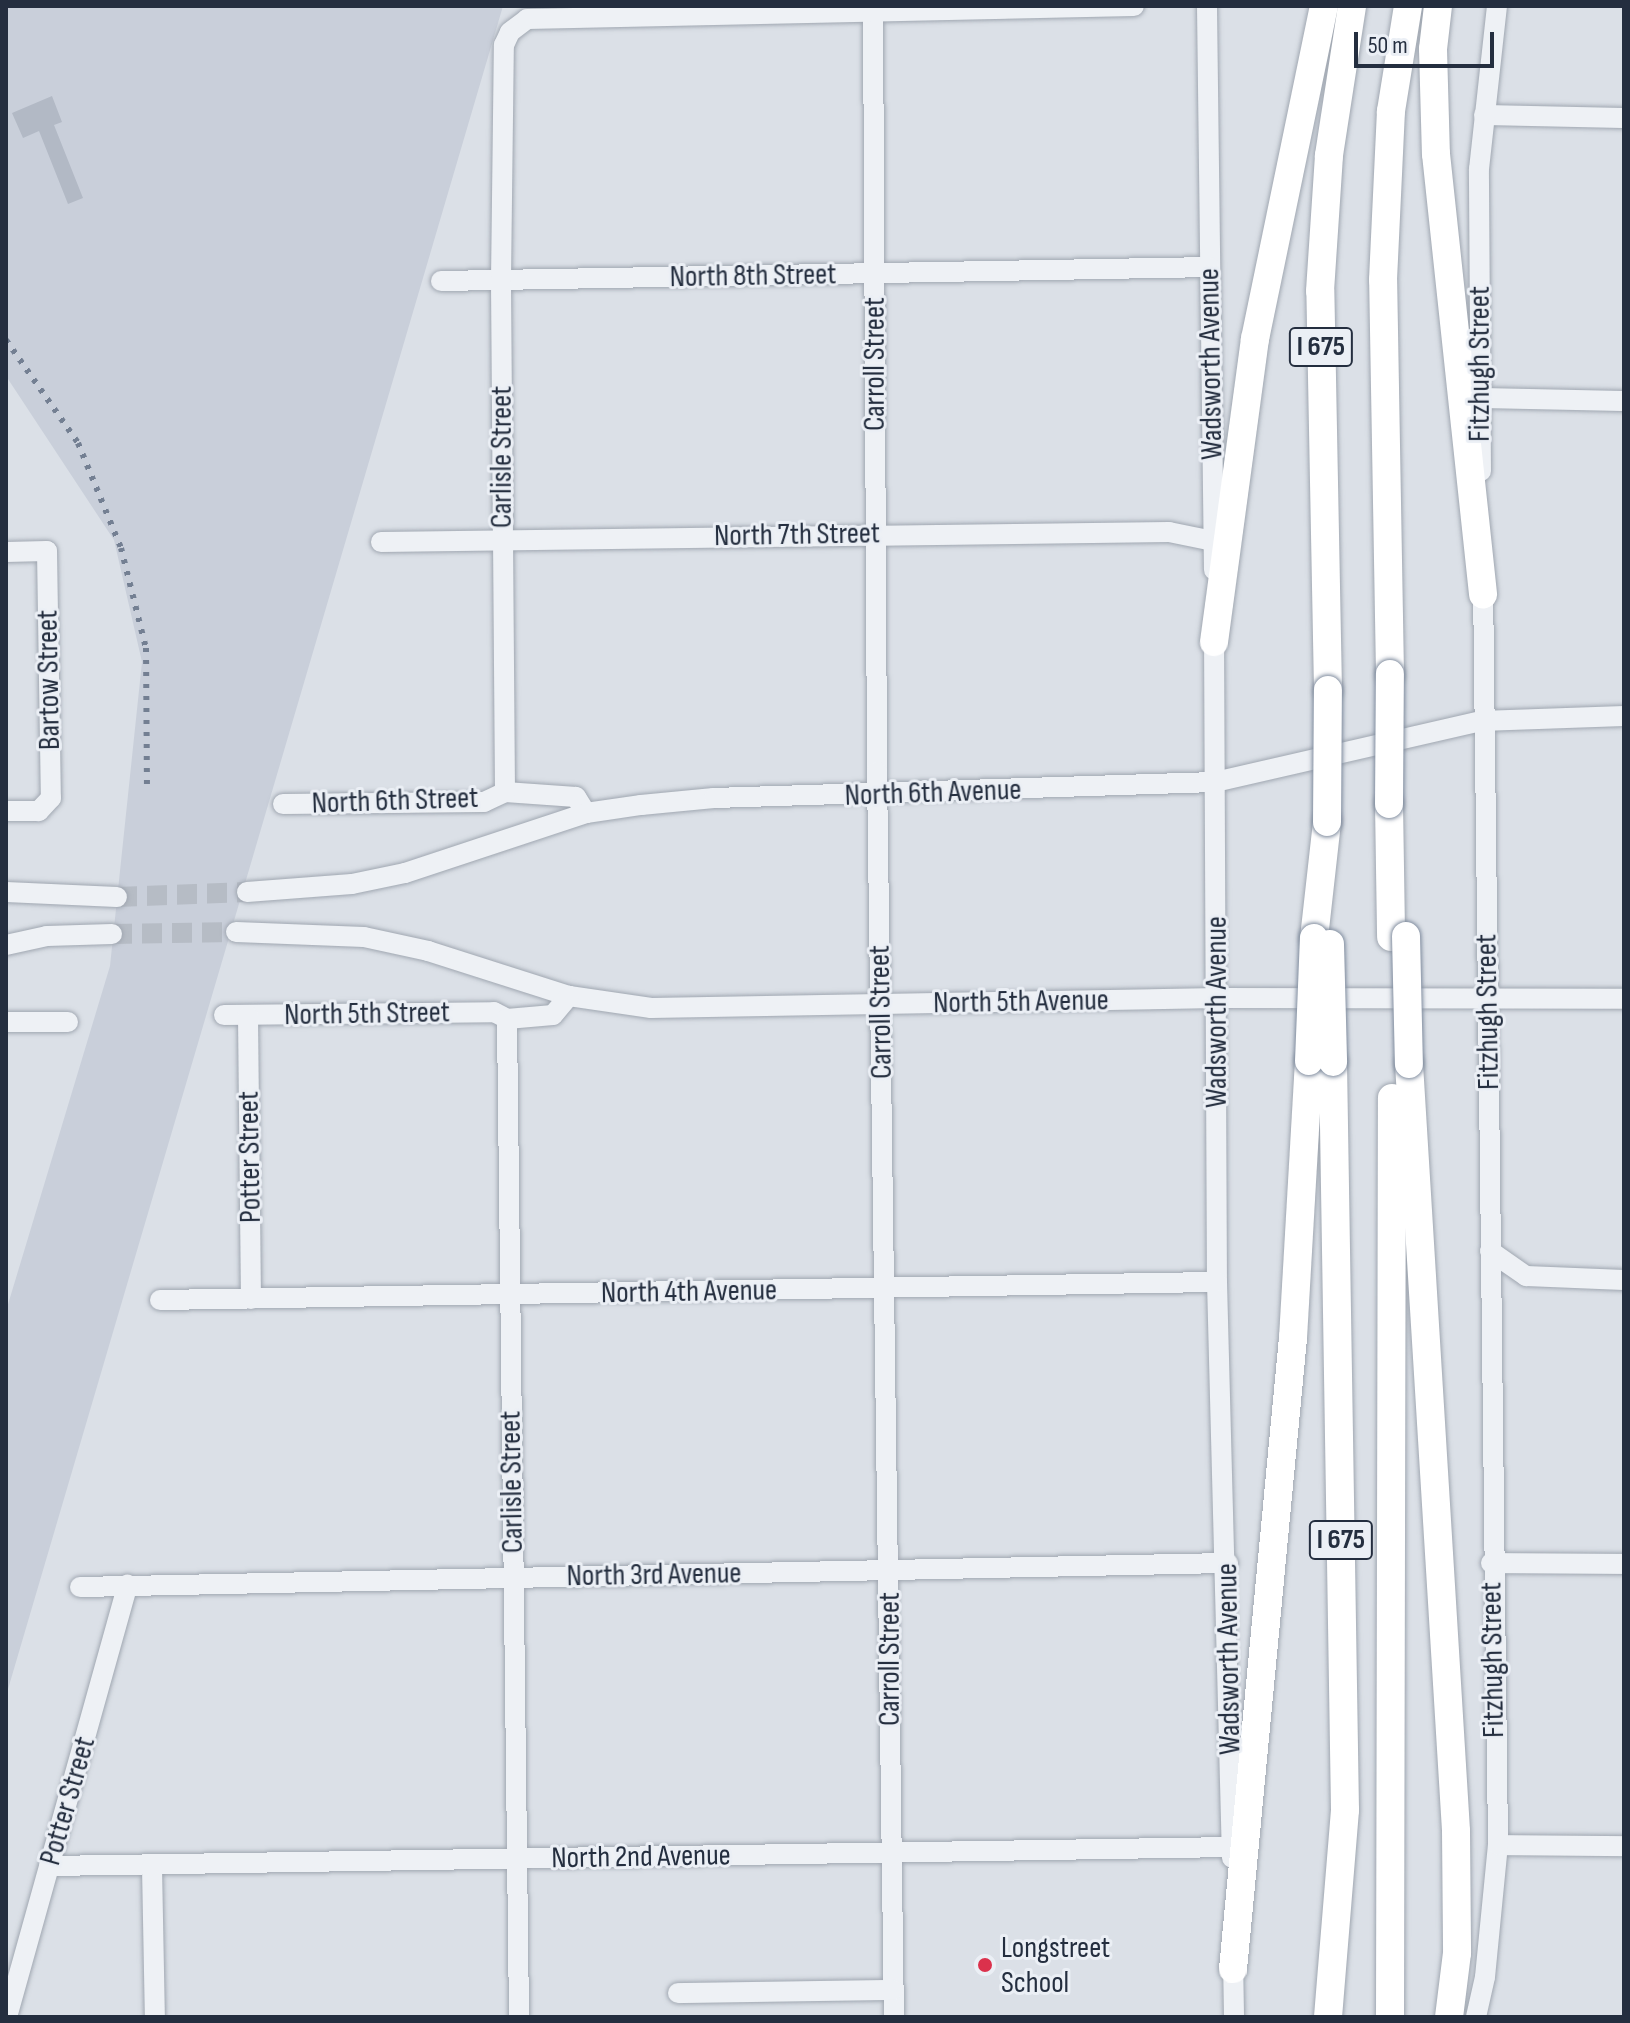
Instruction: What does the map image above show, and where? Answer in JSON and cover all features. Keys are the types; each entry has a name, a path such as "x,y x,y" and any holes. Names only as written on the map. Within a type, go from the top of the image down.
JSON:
{"highway":[{"path":"1214,642 1255,339 1324,6"},
{"name":"I 675","path":"1328,2017 1345,1810 1321,1062 1328,690 1320,291 1329,155 1352,6"},
{"name":"I 675","path":"1390,2017 1400,1064 1398,936 1390,812 1383,280 1391,111 1408,6"},
{"path":"1438,6 1433,49 1436,154 1483,595"},
{"path":"1233,1969 1321,1062"},
{"path":"1400,1064 1456,1831 1457,1953 1449,2017"}],"street":[{"path":"873,10 1134,6"},
{"name":"Wadsworth Avenue","path":"1207,6 1218,998 1217,1282 1228,1563 1234,2017"},
{"name":"Fitzhugh Street","path":"1476,2017 1485,1977 1498,1845 1491,1563 1488,999 1481,721 1483,595 1479,169 1497,6"},
{"name":"Carlisle Street","path":"505,792 501,280 504,45 510,32 527,19 873,10"},
{"name":"Carroll Street","path":"873,10 877,795 894,2017"},
{"path":"1484,115 1624,118"},
{"name":"North 8th Street","path":"441,281 1209,267"},
{"path":"1481,398 1624,401"},
{"name":"North 7th Street","path":"381,542 875,533 1169,532 1213,541"},
{"name":"Bartow Street","path":"6,552 47,551 51,798 47,807 6,811"},
{"name":"North 6th Avenue","path":"247,892 352,884 405,873 586,813 714,798 1215,782 1481,721 1624,716"},
{"path":"505,792 576,797 586,813"},
{"name":"North 6th Street","path":"283,804 484,802 505,792"},
{"path":"6,892 117,897"},
{"name":"North 5th Avenue","path":"236,932 364,937 428,951 569,996 679,1009 1218,998 1624,999"},
{"path":"6,945 47,936 112,934"},
{"path":"507,1019 553,1015 569,996"},
{"name":"North 5th Street","path":"224,1015 494,1012 507,1019"},
{"name":"Potter Street","path":"248,1016 251,1299"},
{"name":"Carlisle Street","path":"507,1019 519,2017"},
{"path":"6,1022 68,1022"},
{"path":"1490,1251 1526,1276 1624,1280"},
{"name":"North 4th Avenue","path":"160,1300 1217,1282"},
{"name":"North 3rd Avenue","path":"80,1587 1228,1563"},
{"path":"1491,1563 1624,1564"},
{"name":"Potter Street","path":"7,2017 128,1585"},
{"path":"1498,1845 1624,1846"},
{"name":"North 2nd Avenue","path":"49,1866 152,1867 1232,1847"},
{"path":"152,1867 155,2017"},
{"path":"678,1993 893,1990"}],"shaded area":[{"path":"6,6 503,6 6,1696 6,1311 110,966 142,662 114,540 6,376"}],"building":[{"path":"52,96 62,122 54,125 83,198 68,204 39,131 23,138 12,113"}],"tunnel":[{"path":"117,897 247,892"},
{"path":"112,934 236,932"}],"railway":[{"path":"6,340 78,443 121,548 146,648 147,784"}],"place":[{"name":"Longstreet School","path":"985,1965"}]}
